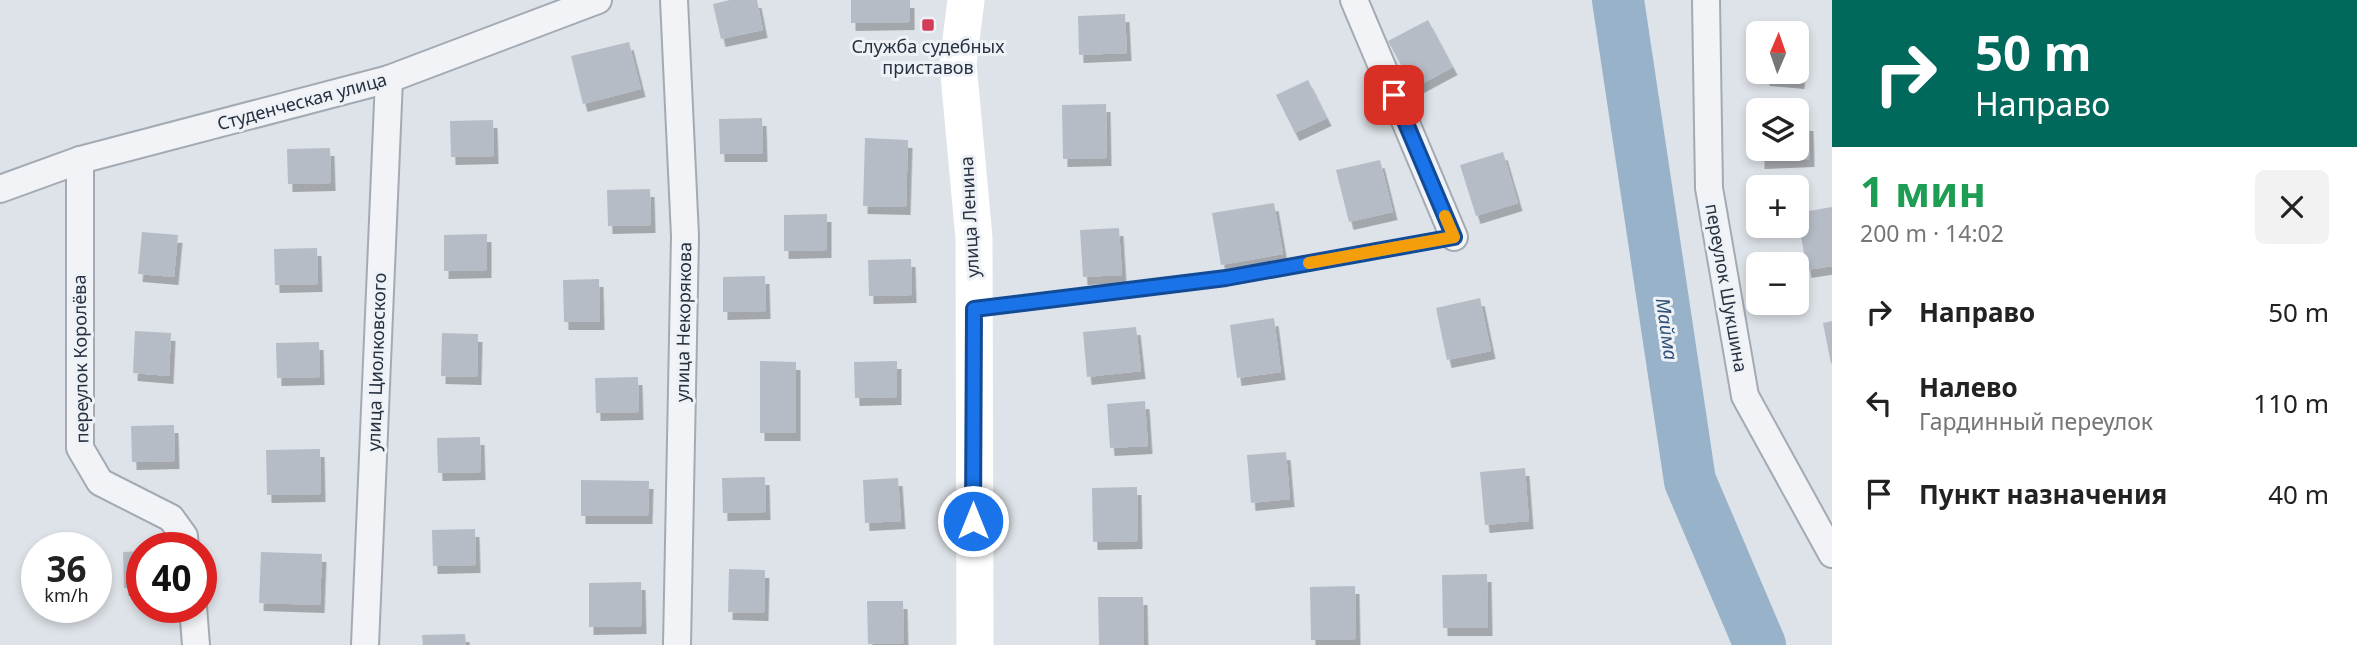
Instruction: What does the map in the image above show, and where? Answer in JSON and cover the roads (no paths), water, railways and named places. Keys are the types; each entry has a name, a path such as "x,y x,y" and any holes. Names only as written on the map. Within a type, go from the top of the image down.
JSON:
{"street":[{"name":"Студенческая улица","path":"5,180 389,79 598,0"},
{"name":"улица Некорякова","path":"674,0 685,236 677,645"},
{"name":"улица Ленина","path":"967,0 958,64 974,238 975,645"},
{"path":"1354,0 1454,237"},
{"name":"переулок Шукшина","path":"1706,0 1709,188 1745,396 1832,554"},
{"name":"улица Циолковского","path":"365,645 389,79"},
{"name":"переулок Королёва","path":"80,160 80,448 100,482 171,518 181,532"},
{"path":"194,623 196,645"}],"lane":[{"path":"974,309 1226,278 1454,237"}],"waterway":[{"name":"Майма","path":"1618,0 1690,481 1760,645"}],"place":[{"name":"Служба судебных приставов","path":"928,25"}]}
